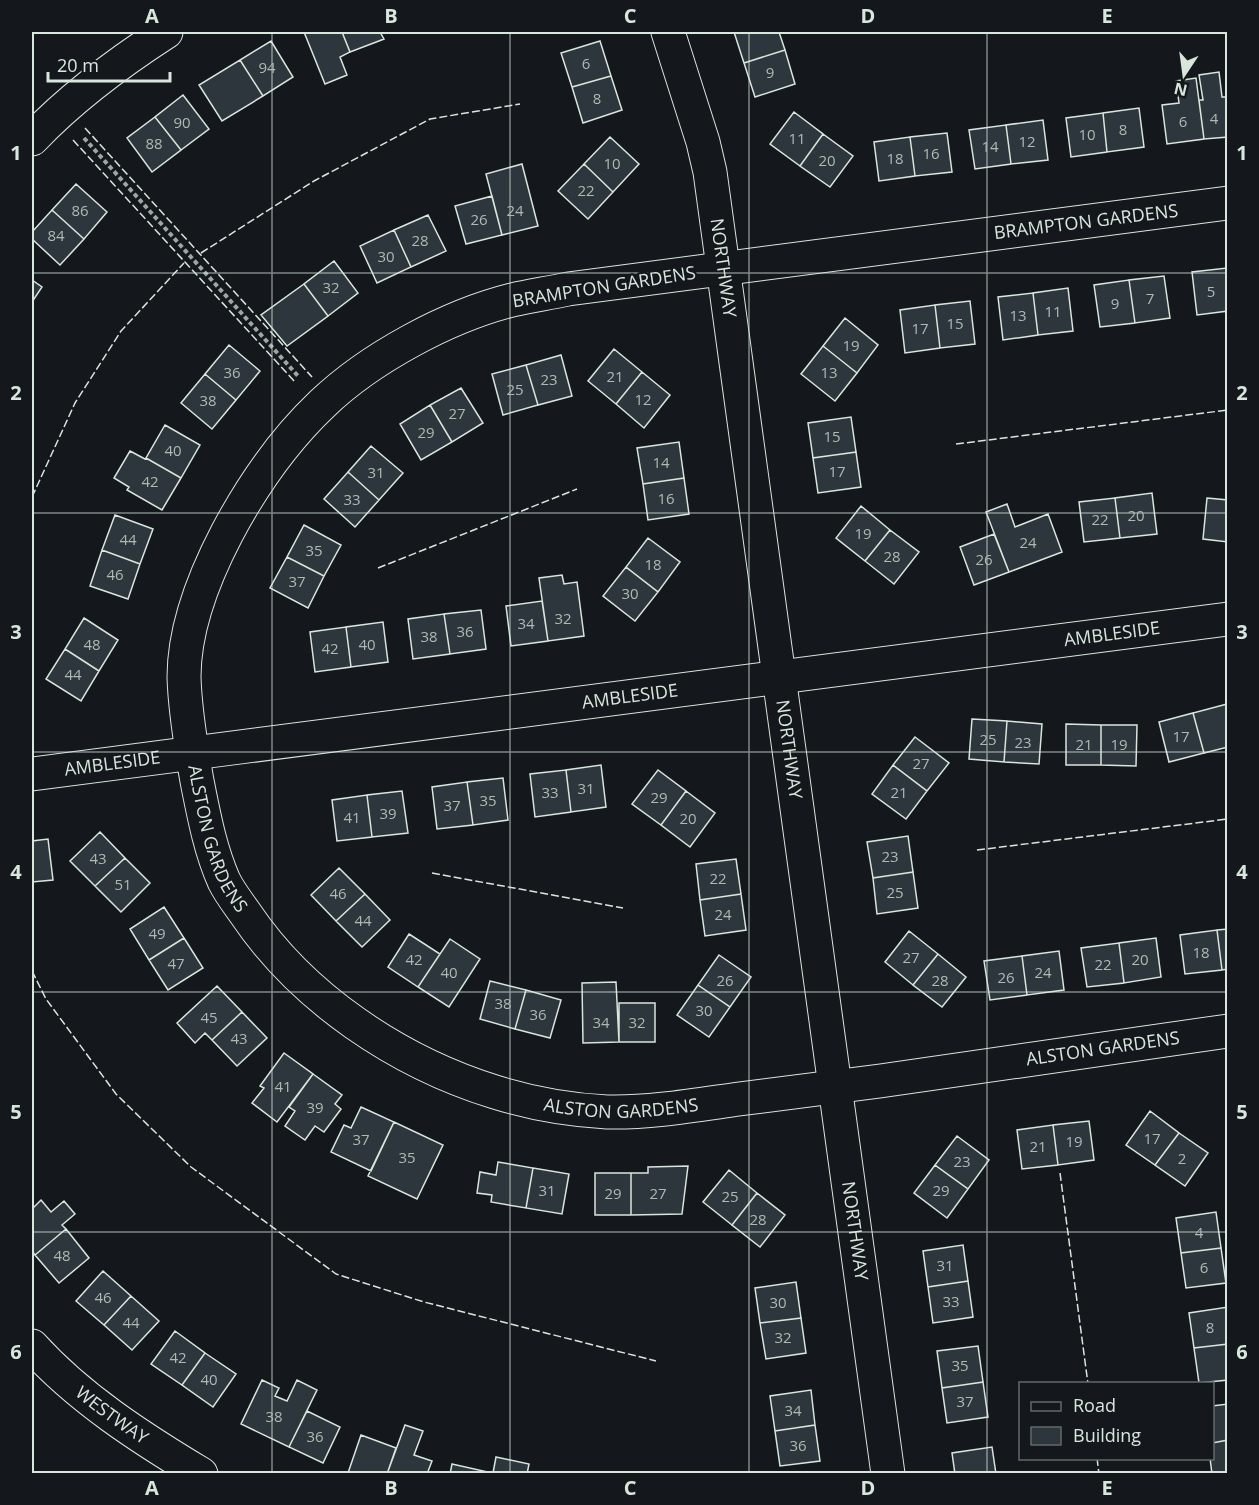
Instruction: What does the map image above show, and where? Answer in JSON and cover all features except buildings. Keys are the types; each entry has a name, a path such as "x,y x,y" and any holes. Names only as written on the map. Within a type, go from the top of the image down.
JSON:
{"street":[{"path":"32,139 59,111 127,57 166,32"},
{"name":"NORTHWAY","path":"668,32 703,142 710,172 888,1473"},
{"name":"BRAMPTON GARDENS","path":"192,753 184,675 192,617 215,555 240,508 276,455 323,403 366,369 410,341 457,318 509,301 568,289 1227,203"},
{"name":"AMBLESIDE","path":"32,774 1227,619"},
{"name":"ALSTON GARDENS","path":"192,753 209,840 226,886 259,935 296,976 340,1014 436,1069 496,1093 553,1106 608,1112 669,1108 835,1087 1227,1030"},
{"name":"WESTWAY","path":"32,1346 90,1399 160,1450 201,1473"}],"path":[{"path":"59,111 323,403"}],"fence":[{"path":"201,253 314,181 430,119 520,104"},
{"path":"85,128 312,377"},
{"path":"73,140 295,382"},
{"path":"32,497 75,403 121,331 184,263"},
{"path":"956,444 1228,410"},
{"path":"378,568 577,489"},
{"path":"977,850 1228,819"},
{"path":"432,873 623,908"},
{"path":"32,971 46,999 116,1094 191,1167 336,1274 424,1302 656,1361"},
{"path":"1060,1173 1088,1382"},
{"path":"1097,1460 1099,1474"}]}
